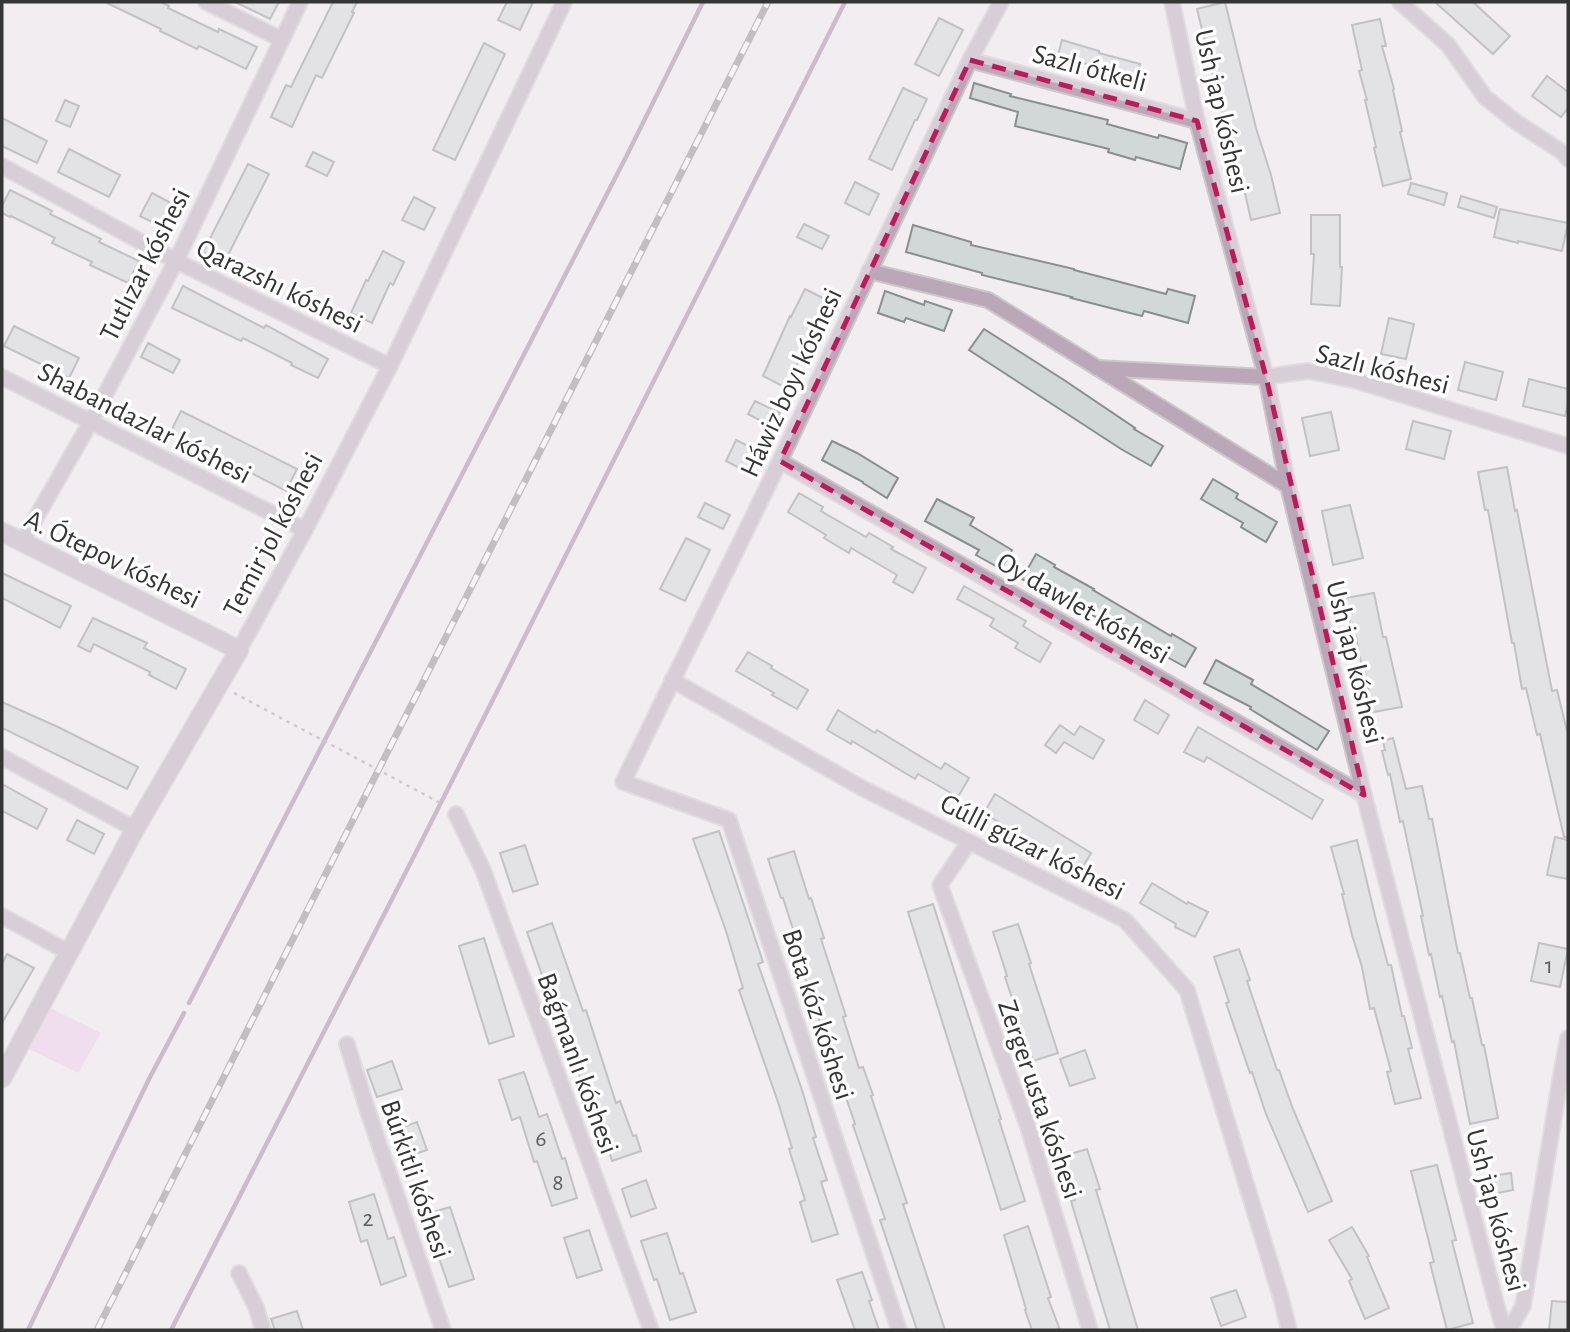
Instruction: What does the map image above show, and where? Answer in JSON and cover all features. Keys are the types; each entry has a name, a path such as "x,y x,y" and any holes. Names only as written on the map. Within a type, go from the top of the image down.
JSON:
{"street":[{"path":"206,2 281,39"},
{"name":"Tutlızar kóshesi","path":"22,542 90,423 176,261 300,2"},
{"name":"Temir jol kóshesi","path":"2,1078 135,829 305,530 390,366 564,2"},
{"name":"Háwiz boyı kóshesi","path":"622,782 780,461 970,60 1001,2"},
{"name":"Ush jap kóshesi","path":"1172,2 1197,121 1266,377 1288,486 1364,795 1492,1290 1507,1330"},
{"path":"1400,2 1448,45 1485,97 1568,159"},
{"name":"Sazlı ótkeli","path":"970,60 1197,121"},
{"name":"Qarazshı kóshesi","path":"2,166 176,261 390,366"},
{"name":"Sazlı kóshesi","path":"869,271 988,300 1288,486"},
{"name":"Sazlı kóshesi","path":"1097,368 1266,377 1308,371 1357,382 1568,446"},
{"name":"Shabandazlar kóshesi","path":"2,377 305,530"},
{"name":"Oy dawlet kóshesi","path":"780,461 1364,795"},
{"name":"A. Ótepov kóshesi","path":"2,532 239,650"},
{"name":"Gúlli gúzar kóshesi","path":"672,680 862,788 1125,920 1186,990 1289,1330"},
{"path":"2,757 135,829"},
{"name":"Bota kóz kóshesi","path":"622,782 729,820 899,1330"},
{"name":"Baǵmanlı kóshesi","path":"456,814 483,870 651,1330"},
{"name":"Zerger usta kóshesi","path":"969,842 940,885 1028,1127 1090,1330"},
{"path":"2,916 68,952"},
{"path":"1507,1330 1523,1306 1568,1038"},
{"name":"Búrkitli kóshesi","path":"347,1044 443,1330"},
{"path":"239,1273 256,1307 263,1330"}],"path":[{"path":"219,685 456,814"}],"highlighted area":[{"path":"970,60 1197,121 1266,377 1364,795 966,567 780,461"}],"shaded area":[{"path":"50,1008 101,1033 78,1073 27,1048"}],"building":[{"path":"105,2 161,2 218,32 219,29 257,47 246,69 199,46 197,49"},
{"path":"235,2 279,2 270,19"},
{"path":"333,2 357,2 322,78 316,75 292,127 271,117 286,85 291,87"},
{"path":"507,2 533,2 520,30 498,20"},
{"path":"1225,2 1280,213 1251,220 1197,9"},
{"path":"1435,2 1473,2 1510,36 1493,54"},
{"path":"939,18 963,30 939,76 915,64"},
{"path":"1380,19 1386,46 1382,46 1394,89 1411,179 1383,186 1352,25"},
{"path":"1062,40 1140,64 1133,90 1105,83 1109,71 1058,55"},
{"path":"484,43 505,54 455,160 433,150"},
{"path":"1547,76 1568,92 1568,108 1561,117 1532,96"},
{"path":"974,83 1011,94 1010,96 1108,120 1107,124 1187,143 1180,169 1136,157 1135,160 1108,152 1109,149 1015,126 1018,112 970,98"},
{"path":"903,88 927,99 892,170 869,159"},
{"path":"65,100 79,106 70,127 56,121"},
{"path":"2,118 47,141 37,163 2,146"},
{"path":"69,149 120,175 109,197 58,172"},
{"path":"313,152 334,162 327,176 306,166"},
{"path":"248,164 269,174 224,263 203,252"},
{"path":"855,182 879,194 869,215 845,203"},
{"path":"1411,183 1447,193 1444,205 1408,194"},
{"path":"10,190 52,211 50,214 101,239 99,242 139,261 128,283 52,243 55,238 2,213 2,206"},
{"path":"152,193 173,204 162,227 140,216"},
{"path":"1461,196 1497,207 1494,218 1458,207"},
{"path":"414,197 435,208 424,230 402,220"},
{"path":"1500,209 1568,223 1562,251 1494,237"},
{"path":"1311,215 1340,215 1340,306 1311,304 1314,254 1311,254"},
{"path":"804,224 829,236 822,249 797,237"},
{"path":"913,225 971,242 971,245 1166,294 1168,289 1195,296 1188,323 1144,311 1142,316 982,275 906,252"},
{"path":"383,251 404,262 393,285 390,283 372,323 351,313"},
{"path":"183,286 264,328 266,325 328,359 318,378 243,338 241,341 172,308"},
{"path":"805,289 829,301 786,388 763,376"},
{"path":"885,291 924,305 925,301 952,310 944,331 906,318 904,322 878,313"},
{"path":"1389,318 1414,324 1406,359 1381,354"},
{"path":"14,326 79,358 69,378 4,346"},
{"path":"984,329 1163,446 1151,466 969,350"},
{"path":"148,343 180,360 173,373 141,357"},
{"path":"1465,362 1503,372 1496,400 1458,390"},
{"path":"1529,379 1568,389 1565,416 1523,406"},
{"path":"755,401 780,413 773,427 748,414"},
{"path":"181,411 297,469 286,491 171,431"},
{"path":"1331,412 1339,450 1310,456 1302,418"},
{"path":"1413,421 1451,431 1444,459 1406,449"},
{"path":"736,440 760,452 749,473 726,461"},
{"path":"832,441 898,478 887,498 822,460"},
{"path":"1507,467 1552,691 1557,690 1568,731 1568,837 1564,837 1540,734 1537,735 1526,688 1522,689 1488,510 1485,510 1478,472"},
{"path":"1213,479 1238,494 1236,498 1277,522 1266,542 1241,527 1243,523 1201,499"},
{"path":"799,493 823,507 821,511 866,537 869,533 893,547 891,549 926,568 913,593 893,582 897,575 851,548 849,553 824,538 826,535 788,512"},
{"path":"937,499 974,518 970,525 1012,550 1001,569 976,555 979,550 925,521"},
{"path":"705,503 730,515 723,529 698,517"},
{"path":"1350,505 1363,558 1333,565 1322,511"},
{"path":"686,538 710,550 685,601 660,589"},
{"path":"1036,554 1171,636 1172,634 1196,648 1185,667 1022,579"},
{"path":"2,573 71,606 60,628 2,598"},
{"path":"964,586 1026,621 1023,626 1051,643 1040,662 1015,648 1018,643 990,626 994,619 957,599"},
{"path":"1374,593 1402,707 1373,712 1345,598"},
{"path":"93,618 147,643 144,648 186,669 176,689 149,675 150,672 94,644 90,652 78,646"},
{"path":"748,652 808,690 797,709 736,671"},
{"path":"1216,660 1253,680 1251,684 1329,731 1317,750 1250,709 1251,707 1204,683"},
{"path":"1145,700 1169,715 1158,734 1134,720"},
{"path":"2,702 138,767 127,789 2,728"},
{"path":"838,710 941,769 945,763 969,778 958,797 918,774 915,779 852,741 851,744 827,730"},
{"path":"1060,725 1074,735 1080,726 1104,740 1093,759 1064,742 1056,753 1045,745"},
{"path":"1198,727 1323,800 1312,819 1207,757 1204,762 1184,752"},
{"path":"1393,738 1406,789 1422,786 1429,819 1432,819 1458,953 1484,1045 1498,1118 1470,1124 1454,1041 1452,1042 1442,996 1440,997 1431,954 1429,955 1403,821 1400,822 1390,774 1388,775 1382,751 1385,750 1383,741"},
{"path":"2,784 47,809 37,829 2,811"},
{"path":"995,794 1091,853 1080,872 984,813"},
{"path":"77,820 104,834 94,854 67,840"},
{"path":"719,831 763,962 758,964 802,1090 816,1137 813,1138 827,1180 821,1182 838,1234 812,1242 800,1202 805,1200 789,1149 792,1148 739,990 743,988 726,931 693,839"},
{"path":"1555,837 1568,840 1568,879 1547,875"},
{"path":"1357,840 1412,1048 1408,1049 1421,1098 1395,1104 1387,1072 1391,1071 1374,1008 1370,1009 1331,847"},
{"path":"525,845 538,884 513,892 500,853"},
{"path":"794,851 824,938 821,939 846,1016 843,1017 859,1068 863,1067 873,1095 871,1096 907,1203 903,1204 945,1330 917,1330 880,1220 885,1219 853,1125 855,1124 838,1074 834,1075 821,1036 824,1035 797,952 800,951 768,859"},
{"path":"1152,883 1187,904 1188,902 1208,912 1195,937 1140,903"},
{"path":"933,904 1025,1201 1001,1210 908,912"},
{"path":"552,923 583,1011 586,1010 616,1103 620,1101 641,1151 612,1161 590,1093 586,1095 557,1008 554,1009 527,932"},
{"path":"1018,924 1058,1053 1033,1061 993,932"},
{"path":"484,938 514,1036 489,1044 459,946"},
{"path":"1539,943 1568,949 1560,987 1531,981"},
{"path":"1239,949 1277,1070 1332,1201 1308,1212 1266,1114 1226,1003 1229,1002 1214,957"},
{"path":"7,954 34,968 2,1023 2,964"},
{"path":"1085,1050 1095,1078 1070,1086 1060,1059"},
{"path":"392,1061 402,1089 377,1097 367,1070"},
{"path":"524,1072 539,1117 547,1114 562,1159 565,1158 577,1198 552,1206 520,1117 512,1120 499,1080"},
{"path":"417,1122 427,1150 402,1158 392,1131"},
{"path":"1087,1149 1100,1189 1096,1190 1138,1330 1110,1330 1071,1201 1075,1200 1061,1157"},
{"path":"1437,1165 1456,1240 1452,1241 1473,1323 1447,1330 1430,1263 1434,1262 1411,1171"},
{"path":"1511,1173 1513,1190 1488,1195 1485,1177"},
{"path":"646,1180 656,1208 631,1217 622,1189"},
{"path":"374,1194 388,1239 394,1237 406,1276 381,1285 367,1240 361,1242 349,1202"},
{"path":"450,1207 474,1279 449,1287 424,1215"},
{"path":"1028,1226 1060,1330 1032,1330 1025,1310 1004,1235"},
{"path":"1352,1227 1369,1256 1367,1257 1389,1308 1365,1319 1349,1281 1352,1279 1329,1240"},
{"path":"589,1230 602,1270 577,1278 564,1238"},
{"path":"667,1233 696,1312 670,1320 641,1241"},
{"path":"862,1272 879,1330 855,1330 837,1280"},
{"path":"1236,1290 1246,1317 1221,1326 1211,1298"},
{"path":"1552,1301 1568,1302 1568,1330 1549,1330"},
{"path":"297,1311 303,1330 275,1330 271,1319"}],"waterway":[{"path":"189,1003 626,157 703,2"},
{"path":"171,1330 411,862 845,2"},
{"path":"28,1330 149,1079 184,1013"}],"railway":[{"path":"97,1330 768,2"}]}
